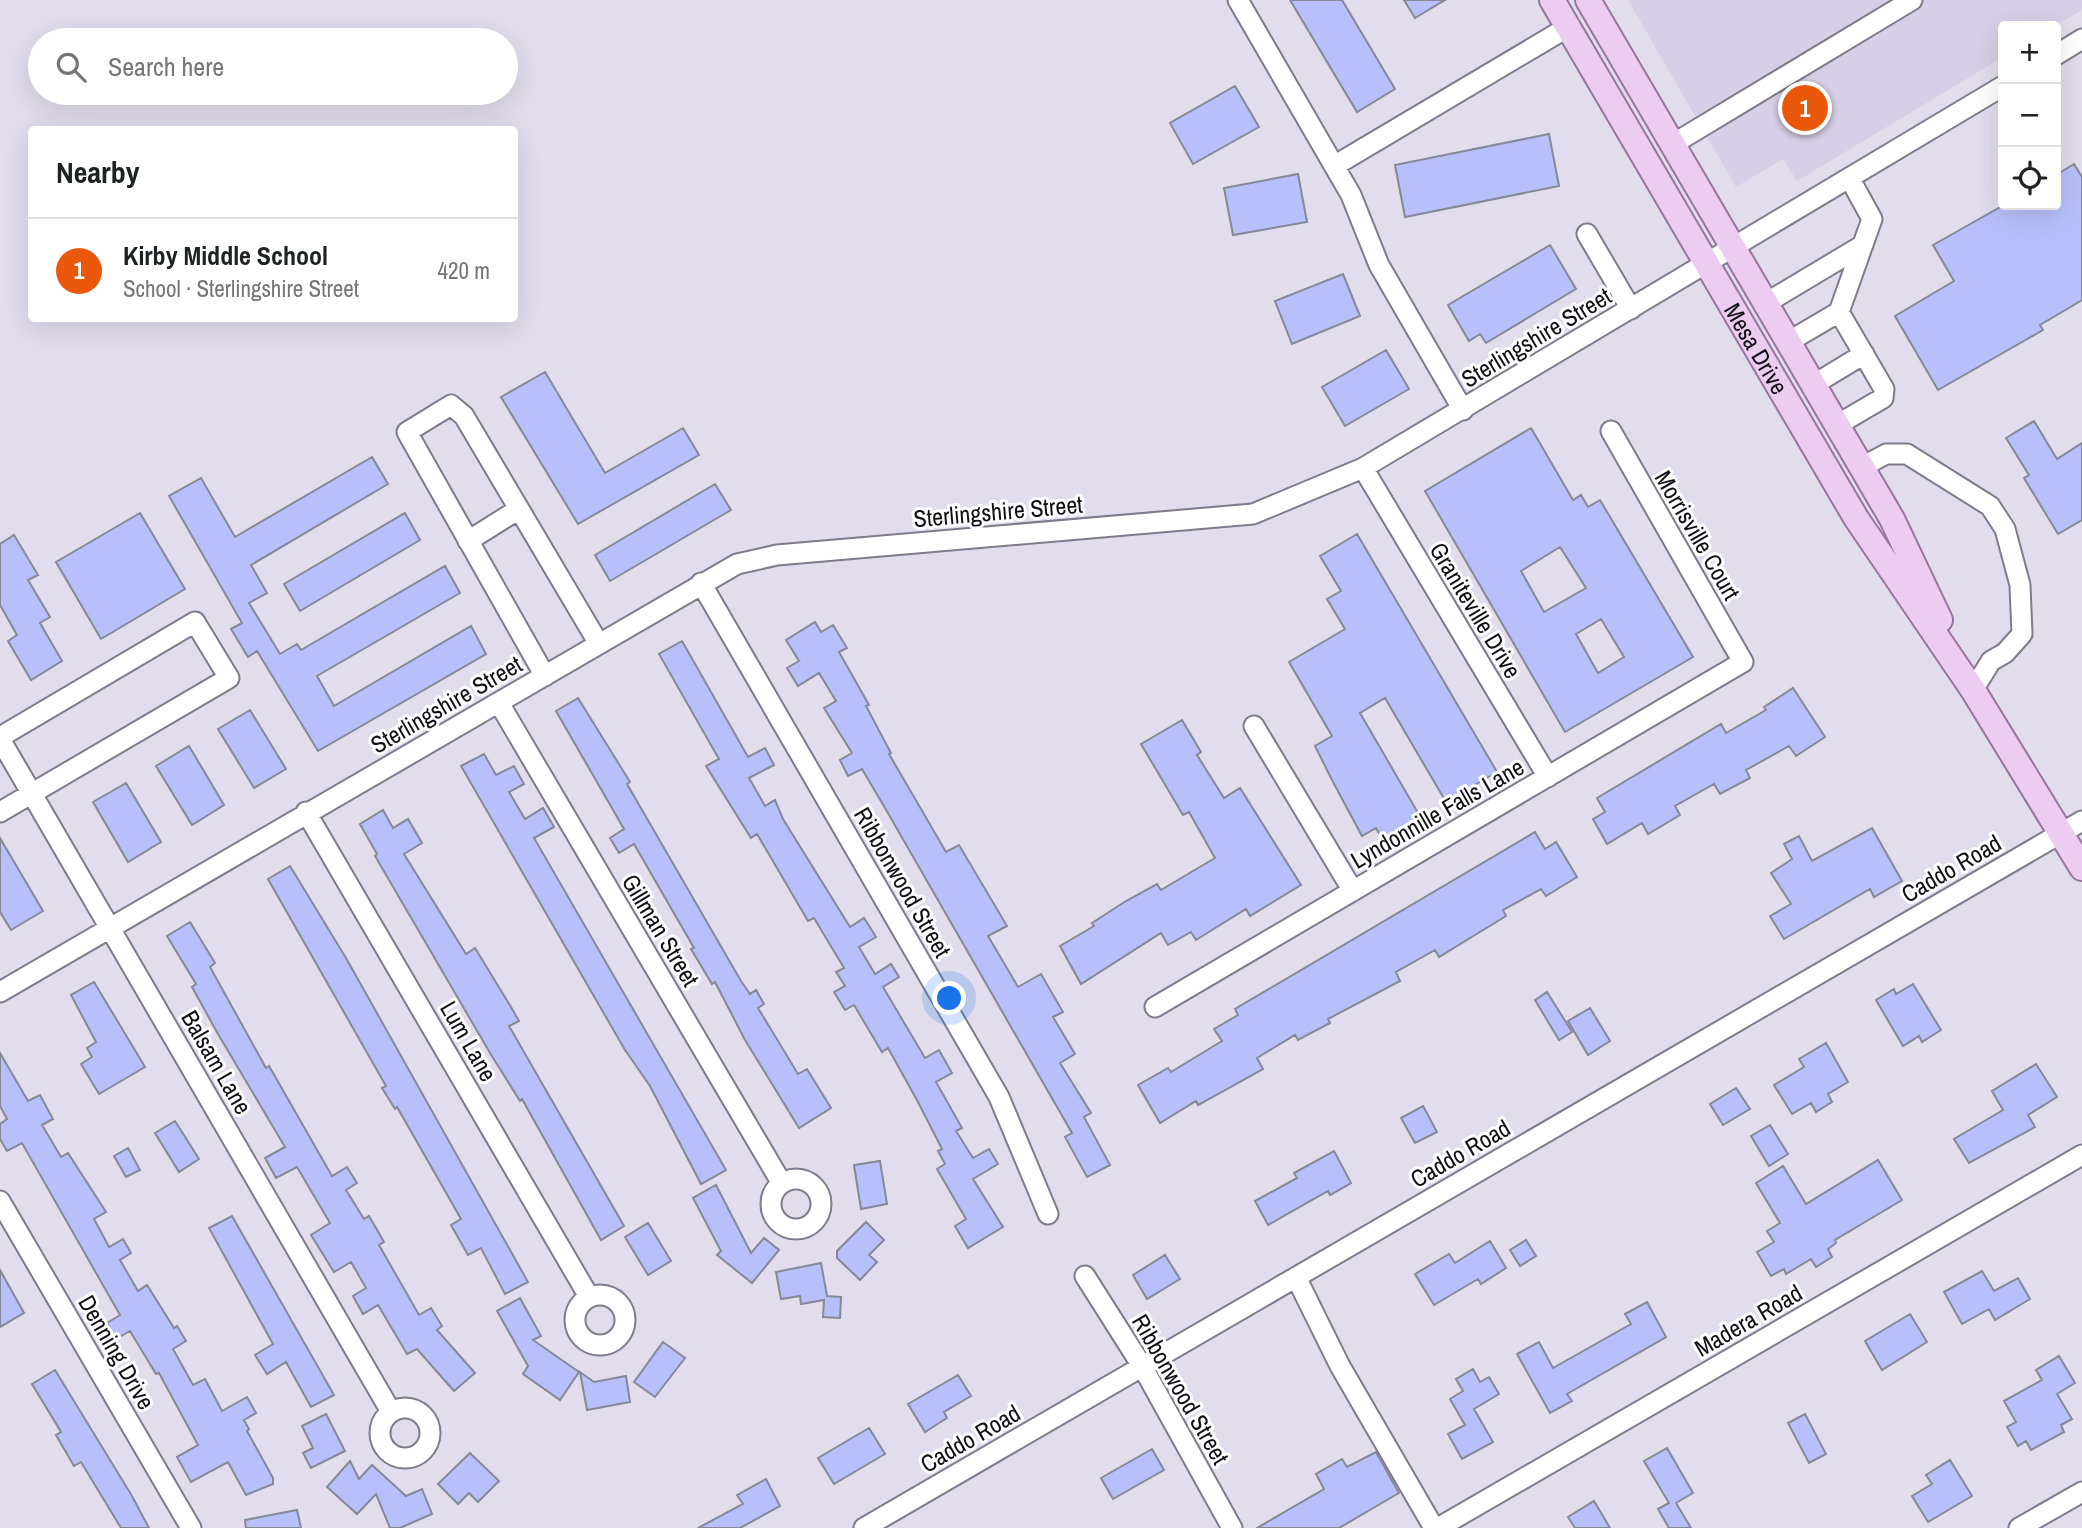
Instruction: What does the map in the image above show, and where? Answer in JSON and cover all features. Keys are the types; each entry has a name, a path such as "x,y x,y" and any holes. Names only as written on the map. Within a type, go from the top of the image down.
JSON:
{"main road":[{"name":"Mesa Drive","path":"1552,0 1856,518 1973,690 2082,868"},
{"name":"Mesa Drive","path":"1588,0 1892,519 1973,690"}],"street":[{"path":"1238,0 1350,195 1379,265 1463,410"},
{"path":"1673,144 1912,0"},
{"path":"1334,166 1568,27"},
{"path":"2061,52 2082,39"},
{"name":"Sterlingshire Street","path":"0,992 109,926 737,564 778,555 1253,514 1363,468 1998,89"},
{"path":"1788,342 1839,312 1872,219 1850,179"},
{"path":"1587,234 1631,309"},
{"path":"1766,303 1863,245"},
{"path":"1837,425 1883,398 1884,389 1839,312"},
{"path":"1813,385 1864,355"},
{"path":"545,676 407,432 451,405 464,416 598,644"},
{"name":"Morrisville Court","path":"1611,431 1744,662"},
{"path":"1862,467 1886,454 1907,454 1990,506 2006,529 2020,585 2022,634 2005,653 1991,661 1973,690"},
{"name":"Graniteville Drive","path":"1363,468 1548,777"},
{"path":"468,541 519,509"},
{"name":"Ribbonwood Street","path":"702,583 999,1097 1048,1214"},
{"path":"0,738 195,622 229,678 0,812"},
{"name":"Lyndonnille Falls Lane","path":"1155,1007 1744,662"},
{"name":"Gillman Street","path":"499,703 781,1182"},
{"path":"1254,726 1353,891"},
{"name":"Balsam Lane","path":"0,738 390,1410"},
{"name":"Lum Lane","path":"306,812 588,1295"},
{"name":"Caddo Road","path":"864,1528 2082,821"},
{"name":"Madera Road","path":"1436,1528 2082,1155"},
{"name":"Denning Drive","path":"0,1201 191,1528"},
{"name":"Ribbonwood Street","path":"1085,1276 1142,1366 1232,1528"},
{"path":"1296,1277 1340,1366 1436,1528"},
{"path":"2020,1528 2082,1492"}],"shaded area":[{"path":"1628,0 2082,0 2082,10 2061,22 1998,21 1998,60 1797,181 1783,159 1736,187"}],"building":[{"path":"1290,0 1342,0 1395,89 1357,112"},
{"path":"1404,0 1445,0 1415,18"},
{"path":"1235,86 1259,127 1193,164 1170,123"},
{"path":"1549,134 1559,186 1405,217 1395,165"},
{"path":"2074,164 2082,177 2082,300 2040,325 2043,330 1938,390 1895,316 1954,281 1933,245 1998,208 2061,210 2061,172"},
{"path":"1298,174 1307,222 1233,235 1224,188"},
{"path":"1550,245 1576,289 1486,343 1480,334 1469,341 1448,305"},
{"path":"1343,274 1360,316 1292,344 1275,301"},
{"path":"1386,350 1409,389 1345,426 1322,387"},
{"path":"545,372 605,473 683,428 699,455 578,524 501,397"},
{"path":"2034,421 2057,459 2082,443 2082,520 2058,534 2024,478 2029,475 2006,438"},
{"path":"1531,428 1573,500 1581,495 1588,507 1600,500 1693,657 1565,732 1425,491","holes":["1560,547 1586,588 1544,612 1521,571","1601,619 1624,657 1598,673 1576,634"]},
{"path":"372,457 388,484 251,565 267,593 249,603 280,654 297,644 301,650 445,566 460,593 317,676 334,706 471,626 486,654 318,751 257,651 248,657 231,629 242,623 169,496 201,478 235,537"},
{"path":"715,484 731,510 610,581 595,555"},
{"path":"140,513 185,589 101,639 56,562"},
{"path":"405,513 420,540 300,611 284,584"},
{"path":"1357,534 1497,772 1446,802 1385,698 1360,713 1421,818 1382,839 1376,828 1362,836 1333,782 1315,746 1332,736 1289,662 1345,629 1327,599 1341,591 1320,556"},
{"path":"14,535 38,575 28,580 50,617 40,623 62,661 31,680 8,641 17,635 0,605 0,544"},
{"path":"815,622 821,632 833,625 847,648 839,652 869,705 866,706 891,753 889,754 946,852 959,845 1007,926 988,936 1018,987 1041,974 1063,1012 1053,1017 1075,1054 1060,1063 1091,1113 1084,1117 1110,1165 1087,1177 1065,1137 1072,1133 862,769 848,776 840,760 852,753 824,708 836,701 819,673 798,686 787,668 799,661 786,640"},
{"path":"682,641 748,757 765,748 774,765 749,778 765,806 775,800 783,819 850,927 864,918 876,937 859,947 875,974 891,964 899,977 883,987 925,1058 939,1050 952,1073 936,1082 962,1128 956,1131 973,1158 989,1149 998,1164 973,1179 1003,1227 968,1248 955,1226 966,1219 937,1169 945,1164 938,1151 942,1149 918,1102 888,1048 882,1052 854,1005 845,1010 834,992 845,986 836,972 844,968 814,918 808,921 757,834 751,838 706,766 719,759 659,654"},
{"path":"1793,688 1825,737 1796,756 1789,746 1746,770 1750,778 1720,794 1714,784 1675,806 1680,815 1648,834 1642,823 1607,844 1593,819 1605,812 1597,798 1721,724 1726,733 1766,710 1764,707"},
{"path":"578,698 630,782 627,784 741,981 750,994 756,990 764,1004 758,1008 798,1074 807,1069 831,1108 799,1128 745,1040 715,982 712,984 691,949 694,948 634,844 619,853 610,838 624,829 556,711"},
{"path":"250,710 286,769 254,788 218,729"},
{"path":"1182,720 1201,752 1197,755 1224,798 1240,788 1301,885 1250,916 1246,909 1196,940 1191,932 1168,945 1161,933 1081,984 1060,946 1094,926 1092,923 1126,901 1157,884 1161,890 1215,858 1189,812 1183,815 1141,744"},
{"path":"189,746 224,805 192,825 156,766"},
{"path":"484,754 496,775 514,766 524,784 509,792 525,819 543,808 554,827 534,838 726,1170 701,1184 650,1086 625,1050 461,766"},
{"path":"126,783 161,842 128,862 93,802"},
{"path":"383,810 393,828 408,819 422,843 404,854 466,954 475,948 511,1007 519,1021 509,1026 624,1226 601,1240 522,1099 520,1101 490,1053 375,856 377,854 360,824"},
{"path":"1872,828 1902,881 1874,897 1870,889 1784,939 1770,916 1791,904 1771,873 1792,859 1784,844 1799,836 1812,861"},
{"path":"1535,832 1545,849 1556,842 1577,877 1546,896 1541,889 1503,910 1506,916 1439,957 1435,950 1396,972 1400,981 1328,1019 1330,1023 1298,1040 1295,1035 1257,1058 1263,1069 1198,1105 1196,1101 1160,1123 1138,1085 1168,1068 1171,1072 1222,1041 1214,1029 1238,1015 1235,1009"},
{"path":"0,838 43,911 11,930 0,912"},
{"path":"290,866 346,958 528,1282 505,1294 481,1248 468,1255 451,1225 461,1219 397,1107 395,1109 382,1088 386,1086 268,879"},
{"path":"190,922 215,963 210,967 266,1068 269,1066 332,1176 347,1167 357,1183 346,1190 364,1219 369,1216 384,1242 379,1245 419,1315 431,1308 442,1326 437,1330 475,1373 454,1391 417,1349 407,1354 378,1305 363,1314 353,1296 366,1288 351,1262 334,1272 311,1235 330,1223 297,1167 276,1178 265,1158 285,1147 218,1034 192,987 196,984 167,936"},
{"path":"94,982 145,1067 99,1094 81,1064 92,1057 87,1048 96,1042 71,995"},
{"path":"1913,984 1941,1030 1922,1042 1919,1036 1903,1046 1876,1000 1894,989 1896,994"},
{"path":"1547,992 1572,1032 1559,1040 1535,1000"},
{"path":"1590,1008 1610,1041 1588,1055 1568,1021"},
{"path":"1826,1043 1848,1082 1828,1094 1832,1102 1816,1112 1811,1103 1792,1114 1774,1085 1804,1067 1799,1059"},
{"path":"0,1053 28,1101 40,1095 53,1119 42,1125 61,1157 68,1153 106,1212 94,1219 109,1247 123,1239 131,1253 120,1260 138,1291 147,1285 174,1328 177,1326 186,1341 173,1349 193,1385 205,1379 222,1411 247,1397 256,1413 244,1420 249,1429 247,1431 273,1478 273,1484 246,1495 228,1462 191,1482 177,1457 198,1445 159,1373 156,1374 130,1331 116,1339 107,1323 120,1315 22,1143 7,1151 0,1139 0,1124 7,1119 0,1106"},
{"path":"2036,1064 2057,1097 2028,1115 2035,1127 1969,1163 1954,1139 2003,1110 1992,1091"},
{"path":"1736,1088 1750,1109 1723,1125 1710,1104"},
{"path":"1423,1106 1437,1132 1415,1143 1401,1118"},
{"path":"175,1121 199,1159 179,1172 155,1133"},
{"path":"1770,1125 1788,1154 1769,1166 1751,1136"},
{"path":"128,1148 140,1170 126,1177 114,1156"},
{"path":"1334,1151 1351,1183 1330,1195 1328,1191 1268,1225 1255,1201 1297,1178 1294,1173"},
{"path":"1878,1160 1902,1200 1835,1240 1836,1243 1828,1249 1832,1257 1816,1267 1811,1259 1786,1274 1784,1269 1771,1276 1757,1252 1774,1242 1767,1231 1780,1223 1756,1183 1783,1166 1806,1204"},
{"path":"880,1161 887,1204 861,1209 854,1165"},
{"path":"716,1185 751,1253 764,1238 779,1250 752,1283 717,1255 721,1251 693,1198"},
{"path":"232,1216 334,1395 311,1407 286,1362 267,1374 255,1355 273,1344 209,1228"},
{"path":"866,1222 884,1240 869,1255 877,1262 860,1280 837,1258 837,1251"},
{"path":"648,1223 671,1261 648,1275 625,1237"},
{"path":"1526,1240 1536,1256 1520,1266 1510,1250"},
{"path":"1490,1241 1506,1268 1481,1284 1478,1279 1434,1305 1415,1274 1449,1254 1455,1263"},
{"path":"1165,1255 1180,1279 1147,1299 1133,1275"},
{"path":"821,1263 827,1296 841,1297 840,1318 823,1317 824,1300 801,1304 800,1296 781,1299 776,1272"},
{"path":"0,1270 24,1313 0,1327"},
{"path":"1982,1271 1994,1291 2018,1278 2030,1299 1995,1320 1989,1309 1962,1324 1944,1292"},
{"path":"520,1298 541,1336 533,1340 579,1372 560,1400 523,1374 528,1366 497,1311"},
{"path":"1647,1302 1666,1337 1567,1394 1572,1401 1550,1413 1517,1354 1539,1342 1553,1368 1631,1324 1625,1314"},
{"path":"1910,1314 1927,1342 1882,1370 1865,1341"},
{"path":"663,1342 685,1358 655,1397 634,1382"},
{"path":"2059,1356 2075,1383 2057,1394 2072,1419 2061,1425 2064,1432 2031,1450 2026,1441 2018,1446 2007,1427 2016,1422 2004,1401 2042,1380 2036,1370"},
{"path":"1473,1369 1480,1382 1489,1377 1499,1394 1474,1409 1493,1442 1462,1459 1448,1434 1465,1425 1450,1399 1463,1391 1456,1379"},
{"path":"55,1370 149,1528 121,1528 81,1462 74,1466 56,1435 61,1432 32,1384"},
{"path":"580,1372 594,1382 626,1376 630,1402 587,1410"},
{"path":"958,1375 971,1396 944,1412 947,1418 925,1432 908,1404"},
{"path":"326,1414 345,1451 311,1468 303,1453 313,1448 302,1426"},
{"path":"1805,1414 1826,1454 1809,1463 1788,1423"},
{"path":"869,1428 885,1454 834,1484 818,1458"},
{"path":"1667,1448 1693,1493 1676,1503 1691,1528 1669,1528 1658,1509 1669,1503 1644,1461"},
{"path":"1152,1449 1164,1470 1113,1499 1101,1478"},
{"path":"1376,1452 1399,1493 1339,1528 1257,1528 1324,1489 1316,1474 1342,1459 1347,1467"},
{"path":"470,1453 499,1481 478,1502 469,1493 458,1504 438,1484"},
{"path":"1950,1460 1972,1496 1928,1522 1912,1496 1932,1484 1926,1475"},
{"path":"350,1461 359,1479 372,1465 406,1496 422,1489 432,1514 400,1528 390,1528 376,1494 357,1514 327,1487"},
{"path":"766,1479 780,1506 740,1528 698,1528 743,1504 737,1495"},
{"path":"1594,1501 1610,1528 1575,1528 1568,1517"},
{"path":"297,1510 301,1528 246,1528 245,1520"}],"place":[{"name":"Kirby Middle School","path":"1805,108"}]}
